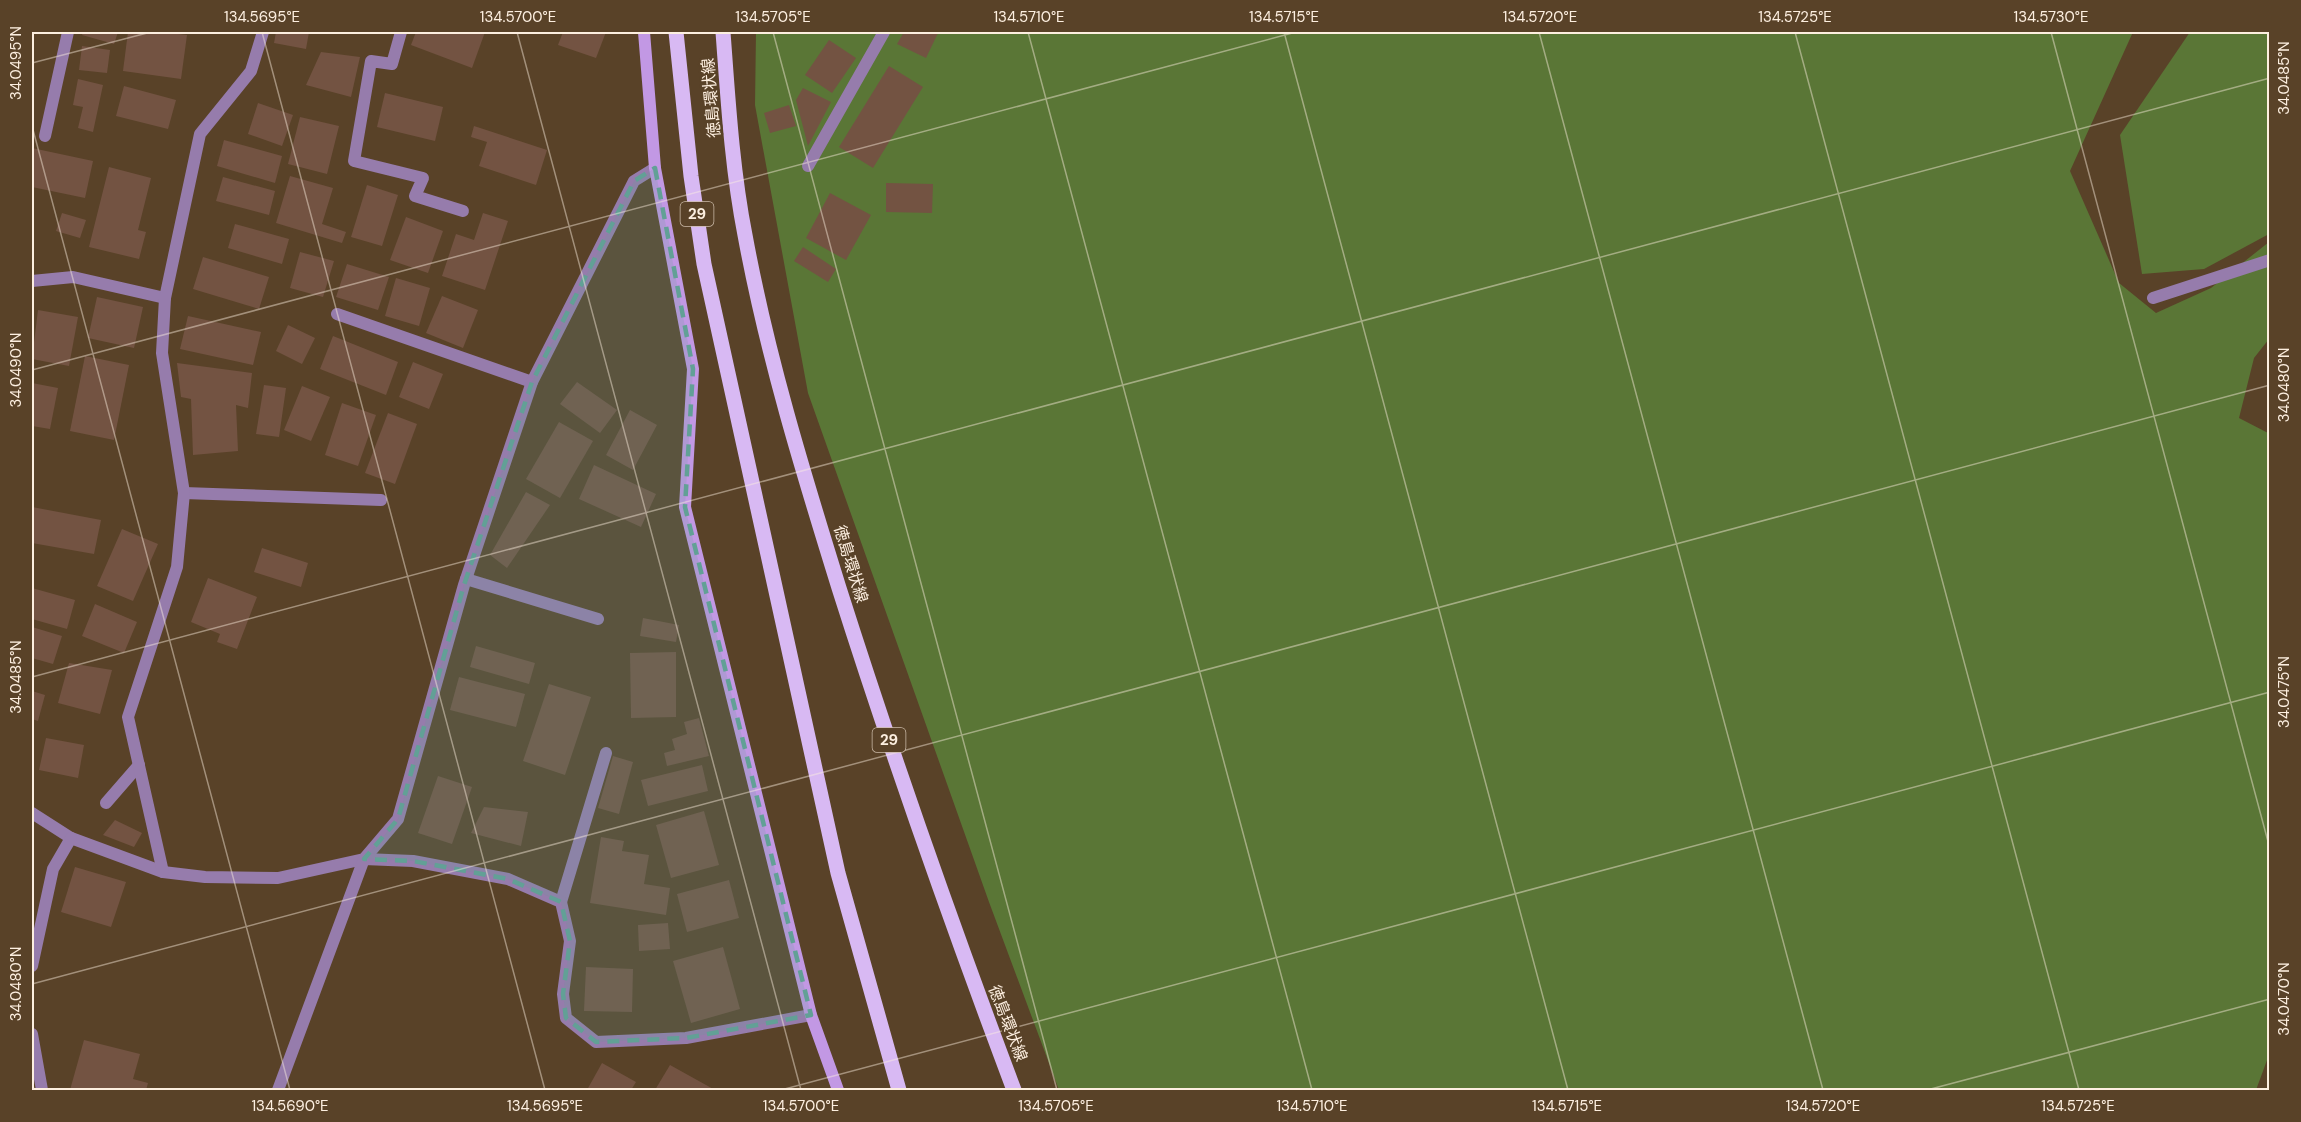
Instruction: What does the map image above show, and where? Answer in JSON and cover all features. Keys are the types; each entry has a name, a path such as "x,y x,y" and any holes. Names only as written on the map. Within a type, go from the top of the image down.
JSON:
{"main road":[{"name":"徳島環状線","path":"676,32 691,176 704,264 838,873 899,1090"},
{"name":"徳島環状線","path":"723,32 731,127 744,235 779,385 866,672 929,859 1014,1090"}],"street":[{"path":"45,136 68,32"},
{"path":"163,872 128,717 177,567 184,493 162,353 165,298 200,134 251,71 263,32"},
{"path":"401,32 392,64 371,61 354,161 423,178 415,196 463,211"},
{"path":"644,32 655,168 693,369 686,507 811,1015 838,1090"},
{"path":"808,166 884,32"},
{"path":"278,1090 364,859 398,819 466,579 532,382 634,181 655,168"},
{"path":"2152,298 2270,260"},
{"path":"32,281 74,277 165,298"},
{"path":"338,314 532,382"},
{"path":"184,493 381,500"},
{"path":"466,579 598,619"},
{"path":"606,753 561,902 570,941 563,994 566,1017 596,1042 686,1038 811,1015"},
{"path":"106,803 139,765"},
{"path":"32,813 70,838 163,872 205,877 278,878 364,859 413,861 508,879 561,902"},
{"path":"32,966 53,869 70,838"},
{"path":"32,1034 42,1090"}],"highlighted area":[{"path":"655,168 693,369 685,507 811,1015 686,1038 596,1042 566,1018 563,994 570,941 561,902 508,879 413,861 364,859 398,819 464,585 532,382 634,181"}],"green space":[{"path":"756,32 2133,32 2070,171 2119,283 2156,313 2211,288 2269,242 2269,339 2254,358 2239,418 2270,434 2270,1052 2256,1090 1059,1090 989,902 808,393 755,105"},
{"path":"2190,32 2269,32 2269,234 2204,269 2142,274 2120,135"}],"building":[{"path":"83,32 118,32 114,44 82,35"},
{"path":"128,32 187,35 181,79 123,71"},
{"path":"276,32 309,32 306,49 274,43"},
{"path":"416,32 485,32 472,68 411,45"},
{"path":"563,32 606,32 596,58 558,45"},
{"path":"904,32 938,33 926,58 897,44"},
{"path":"829,40 856,58 832,93 805,75"},
{"path":"82,46 110,50 107,73 79,70"},
{"path":"321,52 360,57 351,97 306,85"},
{"path":"889,66 923,87 873,168 839,147"},
{"path":"78,79 103,85 93,132 78,128 83,107 73,105"},
{"path":"124,86 176,100 168,129 116,116"},
{"path":"803,88 831,102 808,146 796,100"},
{"path":"385,93 443,107 435,141 377,127"},
{"path":"258,103 293,115 282,146 248,134"},
{"path":"789,105 796,126 770,133 764,113"},
{"path":"300,117 339,126 327,174 288,164"},
{"path":"474,126 547,150 536,185 479,166 487,142 471,137"},
{"path":"224,140 282,156 275,183 217,166"},
{"path":"32,148 93,161 85,198 32,187"},
{"path":"109,167 151,178 138,230 146,232 139,259 89,247"},
{"path":"290,176 333,188 322,224 346,232 342,243 276,223"},
{"path":"223,177 275,191 269,215 216,201"},
{"path":"886,183 933,184 932,213 886,212"},
{"path":"367,185 398,195 382,246 351,237"},
{"path":"830,193 871,215 846,260 806,238"},
{"path":"62,213 86,220 80,238 56,231"},
{"path":"483,213 508,221 485,290 442,276 456,234 474,240"},
{"path":"406,217 443,231 428,273 390,260"},
{"path":"235,224 289,239 282,264 228,248"},
{"path":"803,247 836,269 828,282 794,261"},
{"path":"300,252 334,261 323,297 290,288"},
{"path":"203,257 269,277 259,309 193,289"},
{"path":"347,264 389,277 378,310 336,297"},
{"path":"396,278 430,288 419,326 385,316"},
{"path":"442,296 478,310 463,348 426,333"},
{"path":"97,297 143,307 134,348 88,338"},
{"path":"38,310 78,317 69,366 32,359"},
{"path":"188,316 261,332 253,365 180,349"},
{"path":"288,325 315,338 302,364 276,351"},
{"path":"333,336 398,362 386,395 320,369"},
{"path":"85,356 129,365 114,440 70,431"},
{"path":"413,362 443,374 429,409 399,397"},
{"path":"177,363 252,373 248,408 236,405 238,451 193,455 191,399 181,397"},
{"path":"577,382 617,410 600,433 560,404"},
{"path":"32,383 58,388 50,429 32,426"},
{"path":"264,385 286,388 279,437 256,434"},
{"path":"302,386 330,397 311,441 284,430"},
{"path":"342,403 376,415 358,466 325,455"},
{"path":"630,410 657,425 633,470 606,455"},
{"path":"388,413 417,424 395,484 365,473"},
{"path":"559,422 593,441 560,498 526,479"},
{"path":"594,465 656,494 641,527 579,499"},
{"path":"526,492 550,505 507,568 490,555"},
{"path":"32,507 101,520 94,554 32,543"},
{"path":"122,529 158,544 133,601 97,586"},
{"path":"262,548 308,563 301,587 254,572"},
{"path":"208,578 257,597 237,649 217,642 220,634 191,622"},
{"path":"32,588 75,600 67,629 32,619"},
{"path":"95,604 137,622 124,653 82,636"},
{"path":"643,618 679,625 676,642 640,636"},
{"path":"32,627 62,636 53,664 32,658"},
{"path":"476,646 535,663 529,684 470,667"},
{"path":"676,652 676,717 631,718 630,653"},
{"path":"69,663 112,670 100,714 58,703"},
{"path":"459,677 525,694 516,727 450,710"},
{"path":"549,684 591,697 565,775 523,761"},
{"path":"32,691 45,695 38,721 32,719"},
{"path":"699,718 709,756 667,766 664,753 675,750 672,739 687,734 684,722"},
{"path":"46,738 84,745 78,778 39,770"},
{"path":"613,756 633,762 619,814 598,808"},
{"path":"702,765 708,791 648,806 641,780"},
{"path":"438,776 472,787 452,844 418,833"},
{"path":"484,807 528,812 521,846 471,833"},
{"path":"704,811 719,865 671,878 656,825"},
{"path":"115,820 142,833 134,847 103,835"},
{"path":"601,837 624,841 622,851 649,855 644,884 670,888 666,915 590,903"},
{"path":"75,867 126,882 111,927 61,912"},
{"path":"729,880 739,918 687,932 677,894"},
{"path":"668,923 670,949 639,951 638,925"},
{"path":"723,947 740,1009 691,1023 673,961"},
{"path":"586,967 633,969 632,1012 584,1011"},
{"path":"84,1040 140,1054 133,1079 148,1083 146,1090 70,1090"},
{"path":"602,1063 636,1082 631,1090 587,1090"},
{"path":"670,1065 715,1090 655,1090"}]}
